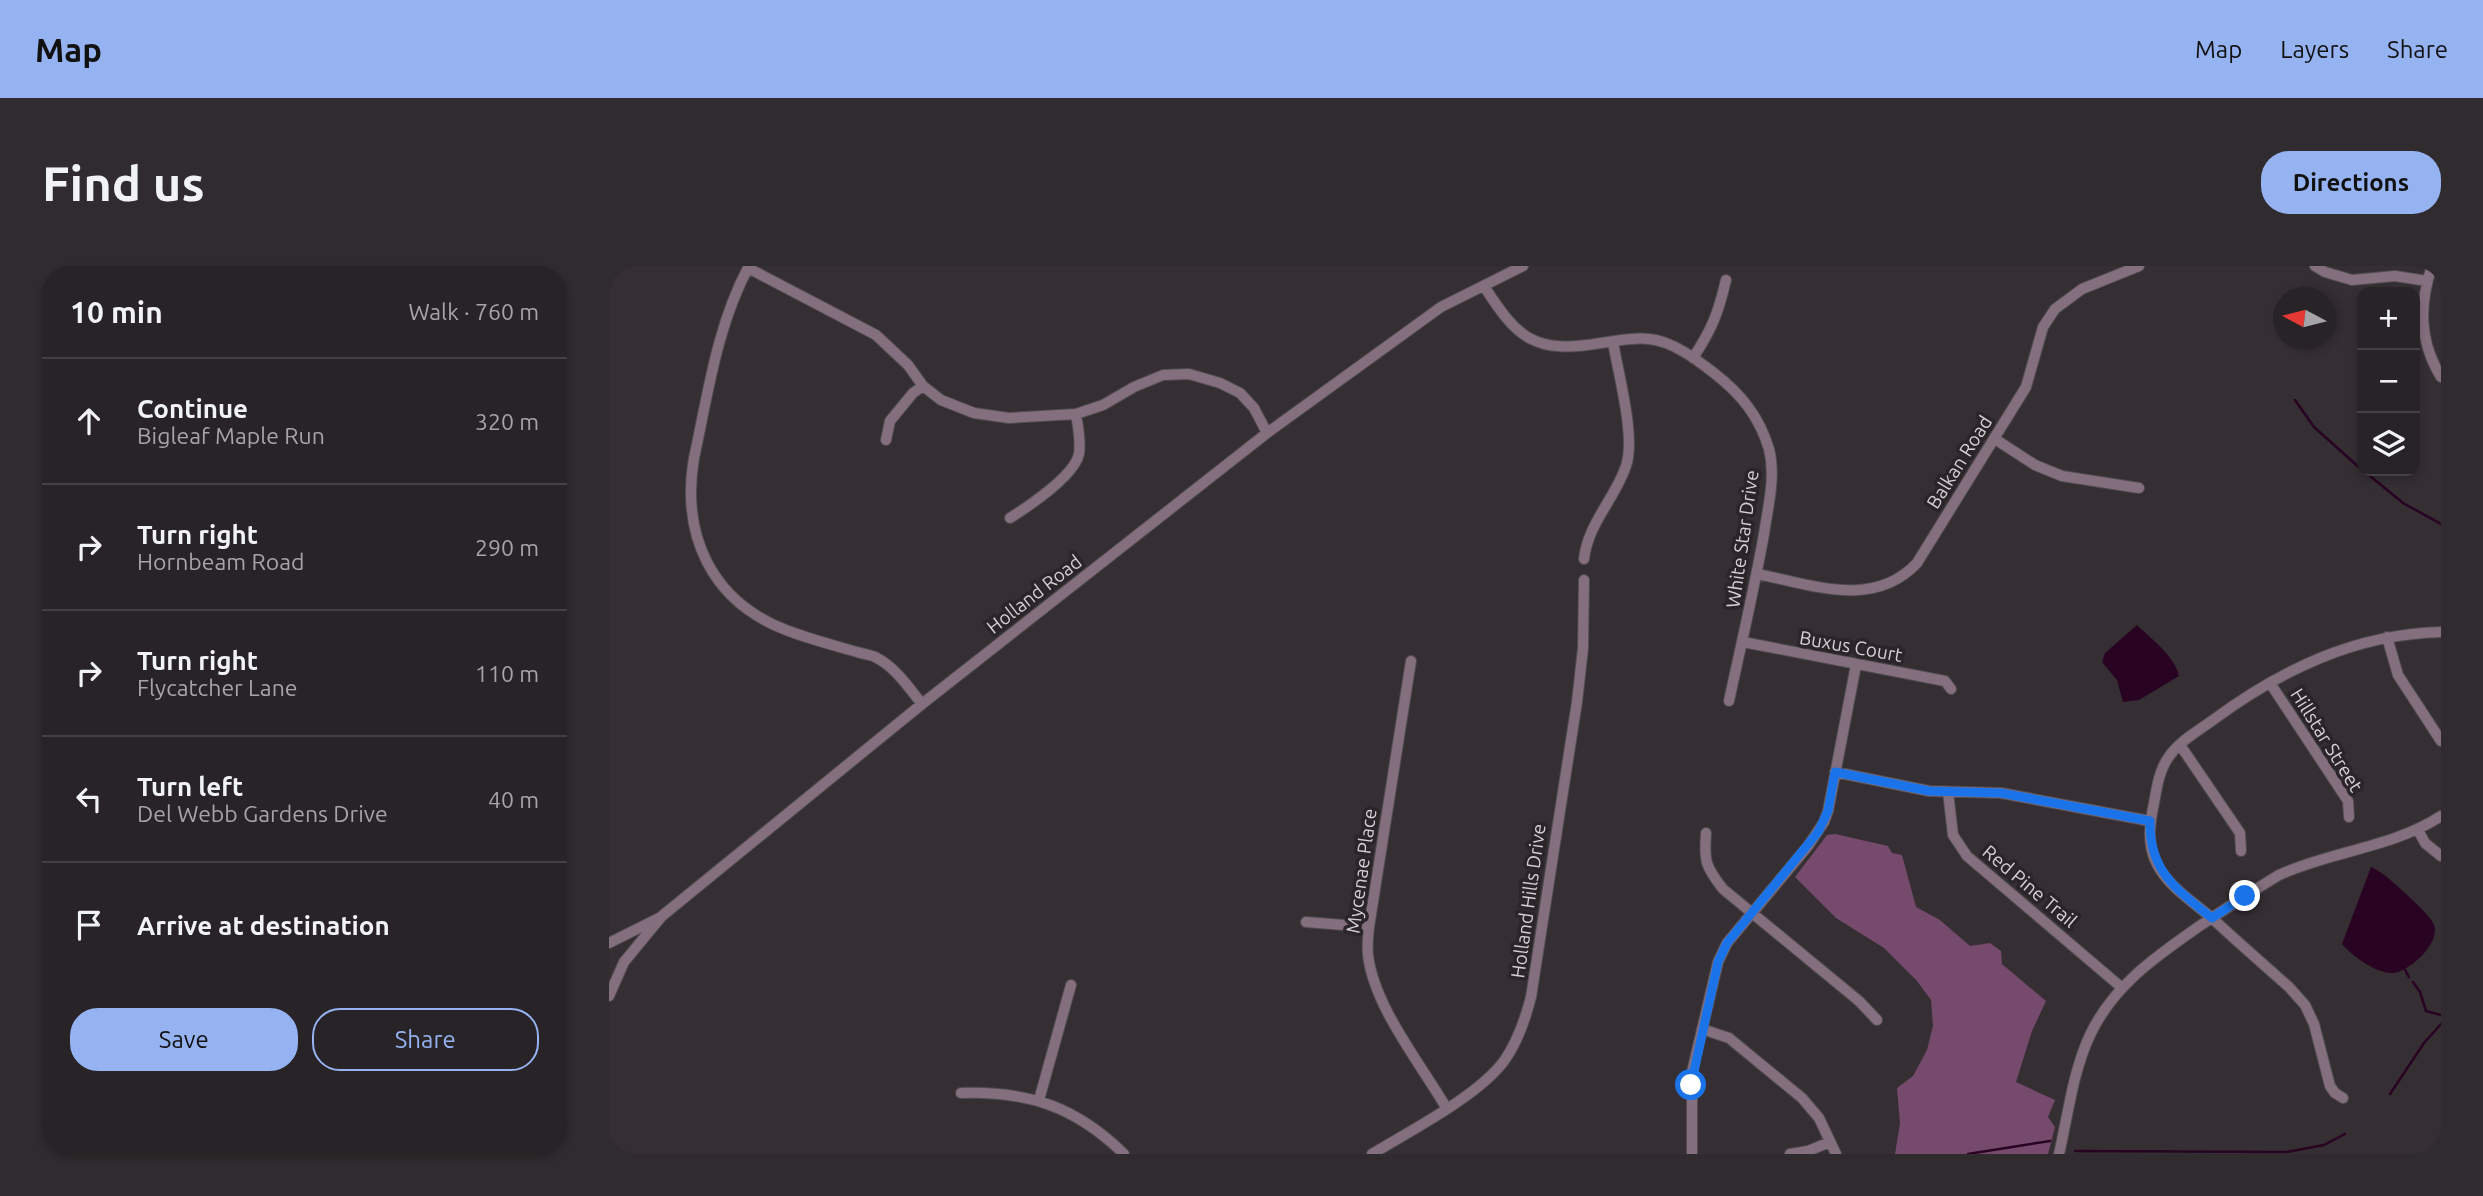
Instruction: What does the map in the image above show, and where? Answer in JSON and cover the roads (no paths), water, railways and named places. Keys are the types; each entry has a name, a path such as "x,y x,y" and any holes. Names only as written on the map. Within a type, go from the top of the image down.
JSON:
{"street":[{"name":"Holland Road","path":"609,996 624,962 662,916 922,704 1267,433 1441,307 1523,266"},
{"name":"Balkan Road","path":"1757,574 1844,591 1864,591 1895,582 1917,563 2026,387 2043,327 2055,309 2082,289 2139,266"},
{"path":"2315,266 2332,275 2352,280 2395,276 2427,281"},
{"path":"2433,266 2427,281 2422,313 2428,351 2441,377"},
{"path":"922,704 903,680 878,658 786,630 756,616 716,580 699,549 692,520 691,478 722,332 748,267 876,335 908,365 922,386 941,400 974,413 1009,418 1048,418 1076,414 1103,405 1134,387 1163,375 1189,374 1220,383 1240,393 1255,408 1267,433"},
{"path":"1693,358 1718,315 1726,280"},
{"name":"White Star Drive","path":"1484,286 1508,321 1522,334 1538,343 1565,347 1649,339 1662,341 1693,358 1737,391 1750,407 1769,450 1772,483 1757,574 1729,701"},
{"path":"1584,559 1591,528 1622,478 1630,448 1613,342"},
{"path":"886,440 890,421 922,386"},
{"path":"1010,518 1069,473 1078,456 1080,437 1076,414"},
{"path":"1995,439 2035,465 2062,476 2139,488"},
{"name":"Holland Hills Drive","path":"1372,1154 1447,1109 1503,1063 1520,1034 1531,997 1577,702 1583,648 1584,580"},
{"path":"2343,1098 2330,1086 2305,1005 2289,987 2181,892 2157,864 2151,844 2150,821 2162,767 2170,754 2237,702 2307,662 2341,649 2387,637 2441,632"},
{"path":"2387,637 2398,675 2441,741"},
{"name":"Buxus Court","path":"1743,642 1945,681 1951,688"},
{"name":"Mycenae Place","path":"1411,661 1367,953 1371,974 1388,1015 1447,1109"},
{"path":"1692,1154 1691,1085 1718,962 1727,943 1818,832 1828,811 1856,665"},
{"name":"Hillstar Street","path":"2270,683 2348,801 2349,817"},
{"path":"2180,745 2239,833 2241,851"},
{"path":"1835,772 1929,791 2001,793 2150,821"},
{"name":"Red Pine Trail","path":"1948,793 1953,835 1967,856 2121,987"},
{"path":"2059,1154 2080,1065 2090,1036 2121,987 2155,957 2279,875 2297,866 2418,830 2441,816"},
{"path":"2418,830 2432,851 2441,856"},
{"path":"1706,833 1704,857 1711,874 1723,889 1877,1020"},
{"path":"609,943 662,916"},
{"path":"1306,922 1369,928"},
{"path":"1039,1100 1072,985"},
{"path":"1702,1029 1730,1038 1802,1098 1819,1118 1836,1154"},
{"path":"961,1093 989,1092 1039,1100 1065,1110 1094,1127 1124,1154"},
{"path":"1790,1154 1808,1151 1830,1142"}],"waterway":[{"path":"2295,400 2314,427 2357,466"},
{"path":"2370,476 2403,503 2441,524"},
{"path":"2404,968 2409,977"},
{"path":"2413,982 2420,992 2426,1011 2441,1015"},
{"path":"2390,1094 2424,1043 2441,1024"},
{"path":"2075,1151 2287,1152 2324,1145 2345,1134"},
{"path":"1968,1154 2050,1141"}]}
